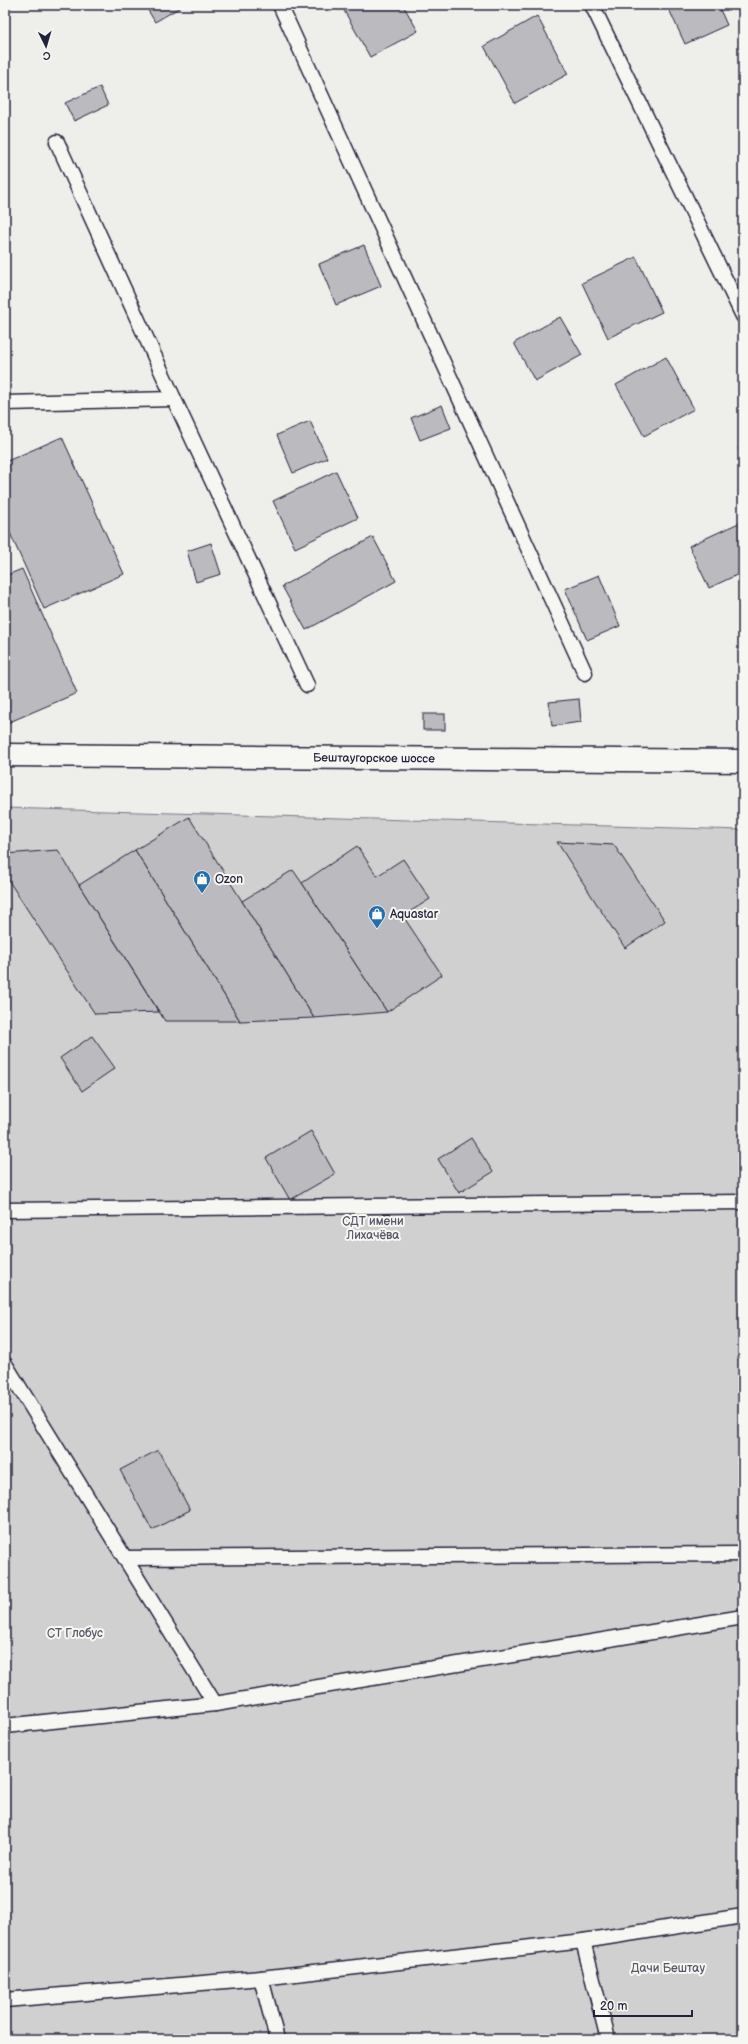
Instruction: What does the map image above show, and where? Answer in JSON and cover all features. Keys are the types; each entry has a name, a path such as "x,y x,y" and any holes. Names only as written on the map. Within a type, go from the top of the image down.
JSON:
{"main road":[{"name":"Бештаугорское шоссе","path":"5,755 743,761"}],"lane":[{"path":"280,5 585,673"},
{"path":"592,5 743,316"},
{"path":"57,142 174,399 308,685"},
{"path":"5,403 174,399"},
{"path":"5,1210 743,1202"},
{"path":"5,1364 214,1704"},
{"path":"125,1558 743,1554"},
{"path":"5,1726 214,1704 743,1617"},
{"path":"5,2000 261,1978 583,1941 743,1916"},
{"path":"583,1941 608,2039"},
{"path":"261,1978 277,2039"}],"green space":[{"name":"СДТ имени Лихачёва","path":"5,808 743,830 743,2039 5,2039"}],"building":[{"path":"145,5 184,5 155,22"},
{"path":"341,5 403,5 418,31 370,57"},
{"path":"667,5 718,5 727,25 685,44"},
{"path":"537,16 568,74 515,103 484,46"},
{"path":"100,87 108,105 74,121 65,103"},
{"path":"364,245 381,286 336,305 319,264"},
{"path":"636,257 662,312 608,338 582,283"},
{"path":"560,317 582,355 535,381 514,343"},
{"path":"666,357 694,409 644,436 616,385"},
{"path":"442,405 451,428 420,440 411,418"},
{"path":"310,421 327,458 293,473 277,435"},
{"path":"62,437 124,574 44,609 5,522 5,462"},
{"path":"743,446 743,459 738,448"},
{"path":"336,471 358,518 295,548 273,501"},
{"path":"743,521 743,572 709,588 689,546"},
{"path":"373,537 396,581 306,630 282,586"},
{"path":"211,543 221,574 196,582 187,551"},
{"path":"22,569 77,693 5,724 5,576"},
{"path":"599,575 620,626 587,640 565,589"},
{"path":"579,699 581,722 552,726 549,702"},
{"path":"423,714 445,714 445,730 423,730"},
{"path":"189,817 314,1018 240,1021 135,850"},
{"path":"557,842 614,845 665,921 625,948"},
{"path":"357,846 377,876 403,859 430,899 403,916 442,975 387,1012 302,883"},
{"path":"58,850 159,1012 95,1014 5,875 5,854"},
{"path":"135,850 240,1021 165,1021 79,885"},
{"path":"293,870 387,1012 314,1018 242,901"},
{"path":"92,1036 115,1068 82,1091 60,1058"},
{"path":"311,1131 335,1174 290,1200 266,1158"},
{"path":"471,1138 493,1172 459,1193 438,1159"},
{"path":"158,1450 190,1510 152,1530 120,1470"}],"place":[{"name":"Ozon","path":"202,894"},
{"name":"Aquastar","path":"377,929"}],"park label":[{"name":"СТ Глобус","path":"75,1633"},
{"name":"Дачи Бештау","path":"668,1968"}]}
